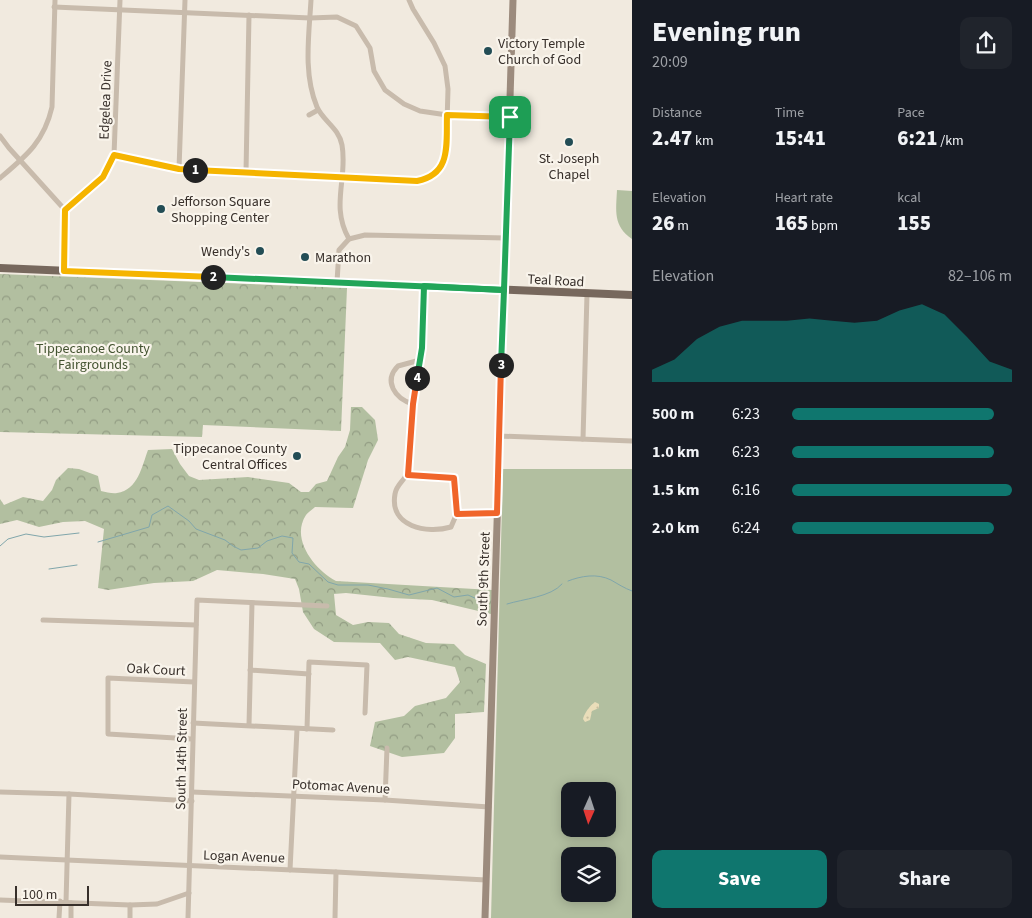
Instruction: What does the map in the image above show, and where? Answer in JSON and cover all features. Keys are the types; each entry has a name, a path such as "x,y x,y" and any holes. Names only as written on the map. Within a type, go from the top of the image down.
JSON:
{"main road":[{"name":"Teal Road","path":"0,268 632,295"}],"street":[{"path":"0,178 20,160 43,134 49,121 52,107 54,0"},
{"name":"Edgelea Drive","path":"65,210 103,177 114,155 120,0"},
{"path":"179,169 185,0"},
{"path":"311,0 309,77 311,91 318,110 339,135 342,143 340,216 349,239"},
{"path":"114,155 179,169 341,178 417,181 428,179 440,169 446,156 448,89 445,66 410,0"},
{"name":"South 9th Street","path":"486,918 513,0"},
{"path":"54,6 310,18 337,17 356,26 370,48 374,71 385,90 404,104 420,111 447,115 510,117"},
{"path":"246,172 249,15"},
{"path":"309,115 318,110"},
{"path":"0,136 65,210 64,271"},
{"path":"337,282 339,250 349,239 364,235 506,238"},
{"path":"408,475 454,478 457,514 451,527 412,527 406,524 396,511 394,496 396,489 408,475 413,404 420,360 424,286"},
{"path":"583,439 587,294"},
{"path":"413,404 401,399 390,381 394,370 398,366 420,360"},
{"path":"499,436 632,441"},
{"path":"457,514 497,513"},
{"name":"South 14th Street","path":"188,918 197,600 252,603"},
{"path":"249,725 252,603 328,606"},
{"path":"43,620 196,624"},
{"path":"307,729 309,662 367,665 365,713"},
{"path":"250,670 309,674"},
{"name":"Oak Court","path":"192,739 108,734 108,678 194,682"},
{"path":"193,723 332,730"},
{"path":"290,870 297,728"},
{"path":"385,800 387,748"},
{"path":"0,792 192,801"},
{"name":"Potomac Avenue","path":"192,792 295,795 489,807"},
{"path":"69,794 67,860 71,918"},
{"name":"Logan Avenue","path":"0,858 486,880"},
{"path":"335,918 336,872"},
{"path":"0,900 130,905 157,904 188,893"},
{"path":"59,918 60,901"},
{"path":"130,905 130,918"}],"green space":[{"path":"617,190 632,191 632,239 622,229 617,218"},
{"name":"Tippecanoe County Fairgrounds","path":"0,274 347,288 341,431 203,425 202,437 0,432"},
{"path":"351,407 362,407 375,420 378,440 368,460 353,508 315,507 306,515 302,524 301,534 303,544 313,562 336,581 492,590 491,614 432,600 346,593 334,594 336,615 353,625 368,622 389,623 399,634 426,643 454,644 465,655 486,664 484,712 455,714 455,738 444,753 402,757 370,746 375,722 404,716 415,706 446,698 460,682 455,667 408,657 395,660 380,643 334,642 314,629 303,612 299,589 295,579 217,570 193,581 154,583 108,590 98,588 104,529 85,521 63,522 39,527 17,520 0,524 0,499 4,505 23,497 43,501 52,490 56,480 68,468 79,469 98,476 101,491 117,493 124,491 130,487 138,476 148,450 172,449 189,476 199,480 248,477 289,483 301,492 309,492 316,484 327,481 338,457 345,447 350,430"},
{"path":"503,469 632,469 632,918 491,918"}],"sand":[{"path":"595,702 599,704 599,708 592,711 590,720 585,722 583,719 589,707"}],"waterway":[{"path":"98,542 149,527 152,515 168,506 189,521 196,529 225,540 241,550 258,548 267,541 282,536 293,538 292,553 299,562 309,564 328,582 338,585 368,585 409,595 437,588 454,597 468,595 486,603"},
{"path":"0,546 8,539 26,534 44,537 79,533"},
{"path":"49,569 77,565"},
{"path":"568,581 600,576 632,591"},
{"path":"507,604 544,595 562,584"}],"place":[{"name":"Victory Temple Church of God","path":"488,51"},
{"name":"St. Joseph Chapel","path":"569,142"},
{"name":"Jefforson Square Shopping Center","path":"161,209"},
{"name":"Wendy's","path":"260,251"},
{"name":"Marathon","path":"305,257"},
{"name":"Tippecanoe County Central Offices","path":"297,456"}],"route":[{"path":"510,117 447,115 446,156 440,169 428,179 417,181 179,169 114,155 103,177 65,210 64,271 272,279 424,286 504,290 497,513 457,514 454,478 408,475 413,404 422,348 424,286 464,288 504,290 510,117"}]}
